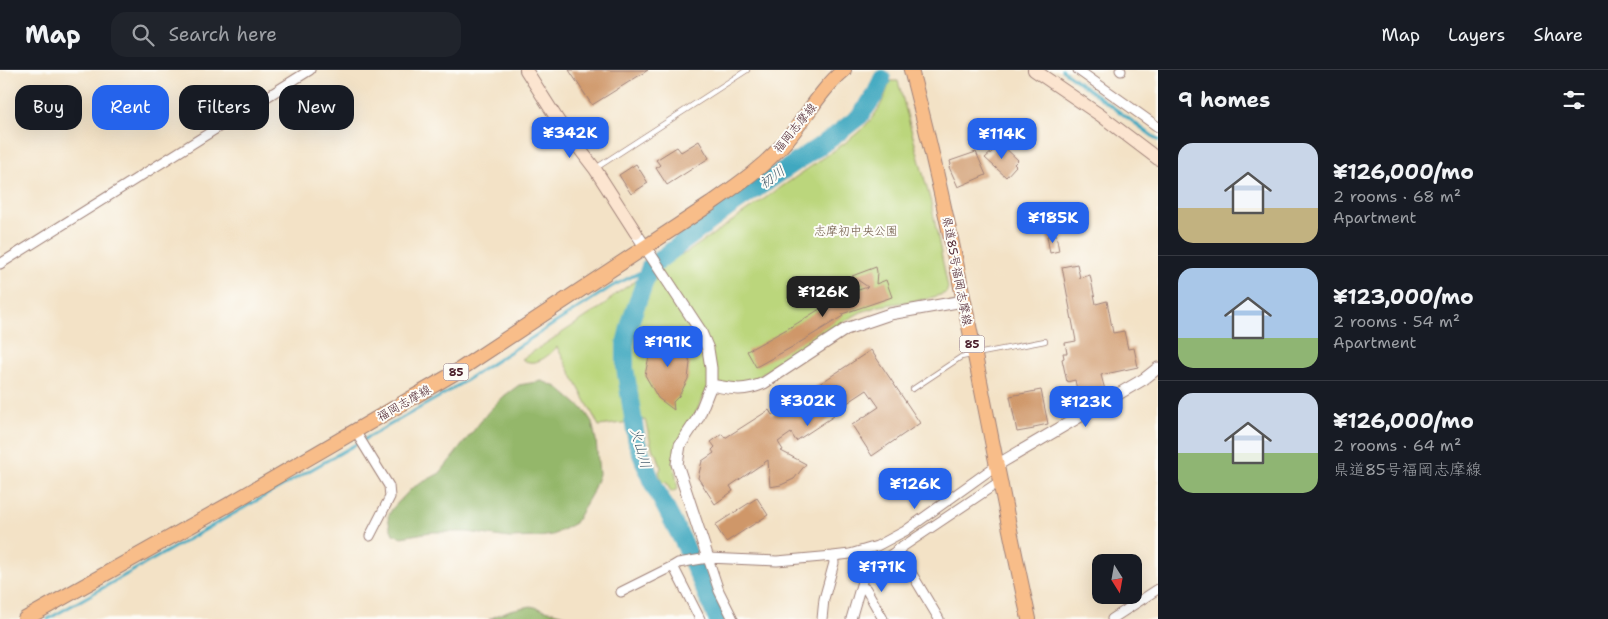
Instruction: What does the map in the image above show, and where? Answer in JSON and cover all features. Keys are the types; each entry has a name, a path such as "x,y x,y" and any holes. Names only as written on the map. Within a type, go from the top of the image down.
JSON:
{"main road":[{"path":"526,70 559,122 595,169 636,232"},
{"name":"福岡志摩線","path":"25,619 357,433 452,374 645,247 744,180 764,164 786,142 822,93 844,70"},
{"name":"県道85号福岡志摩線","path":"911,70 938,177 1029,619"},
{"path":"1034,70 1100,115 1158,159"}],"street":[{"path":"0,264 310,70"},
{"path":"1078,70 1158,127"},
{"path":"636,232 700,330 708,349 711,385 698,418 680,445 677,464 706,559 733,619"},
{"path":"711,385 737,390 752,388 764,384 846,329 890,314 963,301"},
{"path":"621,592 675,564 706,559 777,561 834,556 850,554 877,546 905,531 997,465 1144,380 1158,368"},
{"path":"357,433 389,486 390,497 370,536"},
{"path":"851,619 863,578 871,568 993,486 1000,485"},
{"path":"897,549 939,619"},
{"path":"822,619 824,599 834,563 834,556"},
{"path":"675,564 700,619"},
{"path":"860,586 866,589 883,619"},
{"path":"1112,619 1158,589"}],"lane":[{"path":"595,169 747,70"},
{"path":"913,389 961,357 1045,341"}],"green space":[{"name":"志摩初中央公園","path":"890,81 898,81 931,203 948,288 946,293 927,299 879,306 861,312 822,334 755,379 745,384 705,394 673,459 678,489 671,492 666,482 662,483 659,472 661,468 657,454 653,451 645,420 599,426 557,347 536,362 522,359 606,304 614,295 671,258 686,253 845,143 874,116 883,101"},
{"path":"542,381 557,387 584,410 592,422 596,440 599,474 592,493 575,523 553,535 539,537 509,538 468,532 431,532 401,537 393,534 388,517 392,509 412,488 440,473 489,411 504,396 519,385"},
{"path":"531,606 568,616 572,619 489,619 510,610"}],"building":[{"path":"569,70 648,70 592,105"},
{"path":"699,141 709,158 667,185 656,168 660,165 656,160 677,147 681,152"},
{"path":"1001,144 1018,160 1014,164 1016,166 1006,177 985,158"},
{"path":"976,152 986,175 958,187 949,167 951,165 950,161"},
{"path":"636,164 648,183 631,194 619,175"},
{"path":"1056,234 1059,251 1050,253 1047,236"},
{"path":"1077,264 1080,278 1090,275 1096,304 1107,301 1113,333 1124,331 1128,349 1134,348 1138,367 1101,375 1105,390 1078,395 1075,380 1067,382 1062,359 1064,358 1063,353 1067,353 1065,343 1076,341 1062,267"},
{"path":"876,267 876,284 886,280 892,297 842,314 843,316 756,367 747,351 796,324 842,295 868,287 852,276"},
{"path":"666,328 681,340 686,348 690,363 688,379 679,396 673,402 674,410 658,398 645,375 651,347"},
{"path":"871,350 920,423 872,456 852,425 879,407 867,390 832,413 834,416 796,441 791,433 778,442 783,450 781,451 806,464 794,479 781,485 770,487 768,460 730,486 733,491 715,504 698,478 702,461 714,453 712,450 715,447 711,442 722,434 725,438 769,410 772,415"},
{"path":"1041,390 1048,424 1017,432 1010,396"},
{"path":"757,498 768,515 726,542 715,525"}],"waterway":[{"path":"1062,70 1158,140"},
{"name":"火山川","path":"717,619 685,545 651,480 637,443 625,368 625,344 631,320 650,267 728,208 833,137 860,116 875,95 882,79"},
{"path":"48,619 446,393 611,287 650,267"}],"water label":[{"name":"初川","path":"772,177"}]}
